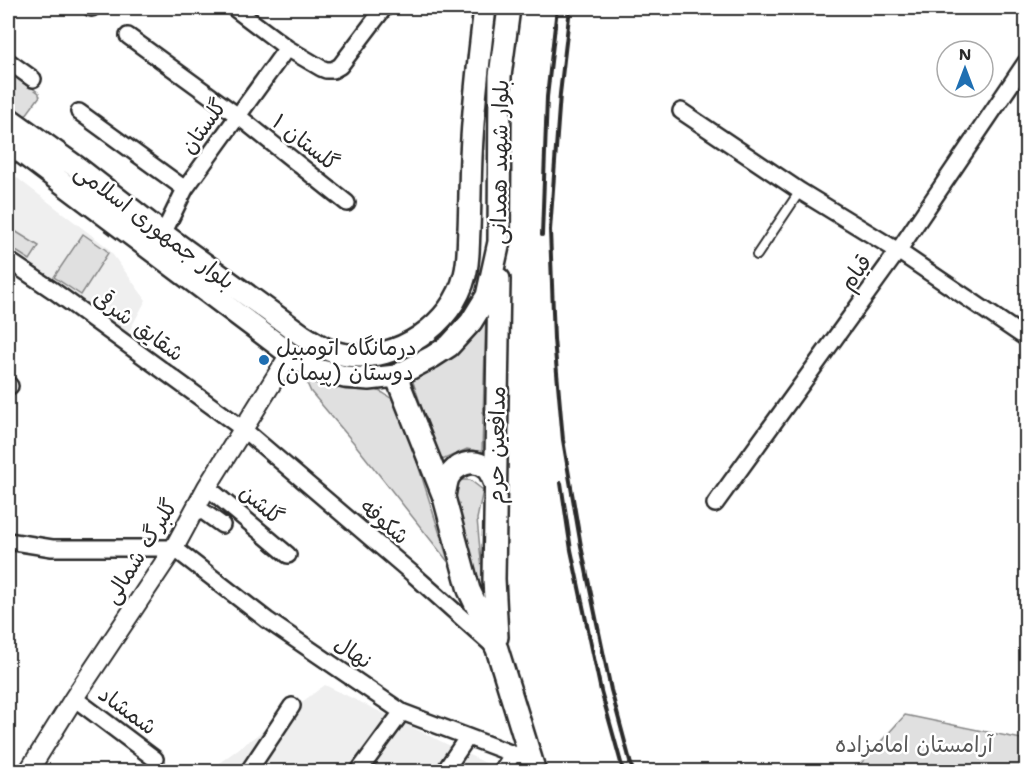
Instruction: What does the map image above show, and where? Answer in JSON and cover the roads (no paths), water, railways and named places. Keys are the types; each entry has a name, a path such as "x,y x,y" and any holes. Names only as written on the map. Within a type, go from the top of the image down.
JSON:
{"main road":[{"name":"بلوار شهید همدانی","path":"302,335 326,350 346,355 376,354 392,350 430,330 448,311 456,298 466,274 468,257 472,133 485,8"},
{"name":"بلوار شهید همدانی","path":"290,354 313,369 345,377 369,379 396,376 449,346 471,322 487,296 499,242 500,76 509,8"},
{"path":"480,45 504,48"},
{"name":"بلوار جمهوری اسلامی","path":"8,118 302,335"},
{"name":"بلوار جمهوری اسلامی","path":"8,142 290,354"},
{"name":"مدافعین حرم","path":"497,649 494,579 499,242"},
{"path":"290,354 302,335"},
{"name":"مدافعین حرم","path":"396,376 444,497 469,590 497,649 526,760"},
{"path":"444,497 447,480 453,471 464,464 476,463 486,468 495,484"}],"street":[{"path":"234,8 287,48 326,70 333,70 340,66 384,8"},
{"name":"گلستان ۱","path":"128,36 238,116 347,203"},
{"name":"گلستان","path":"163,234 185,189 287,48"},
{"path":"8,60 33,79"},
{"name":"قیام","path":"715,504 898,251 1026,62"},
{"path":"681,111 800,191 898,251 1026,338"},
{"path":"79,112 185,189"},
{"name":"شقایق شرقی","path":"8,260 243,429"},
{"name":"گلبرگ شمالی","path":"28,771 174,548 207,487 290,354"},
{"name":"شکوفه","path":"243,429 497,649"},
{"name":"گلشن","path":"207,487 288,555"},
{"path":"196,507 222,525"},
{"path":"8,542 52,548 174,548"},
{"name":"نهال","path":"174,548 267,620 402,712 526,760"},
{"name":"شمشاد","path":"74,698 155,759"},
{"path":"248,771 292,706"},
{"path":"358,771 402,712"},
{"path":"444,771 467,738"},
{"path":"501,771 526,760"}],"lane":[{"path":"757,255 800,191"}],"railway":[{"path":"542,235 547,97 557,8"},
{"path":"570,8 560,94 550,230 554,339 563,440 581,546 611,690 633,772"},
{"path":"561,483 571,550 601,691 623,770"}],"place":[{"name":"درمانگاه اتومبیل دوستان (پیمان)","path":"264,360"}],"park label":[{"name":"آرامستان امامزاده","path":"914,744"}]}
